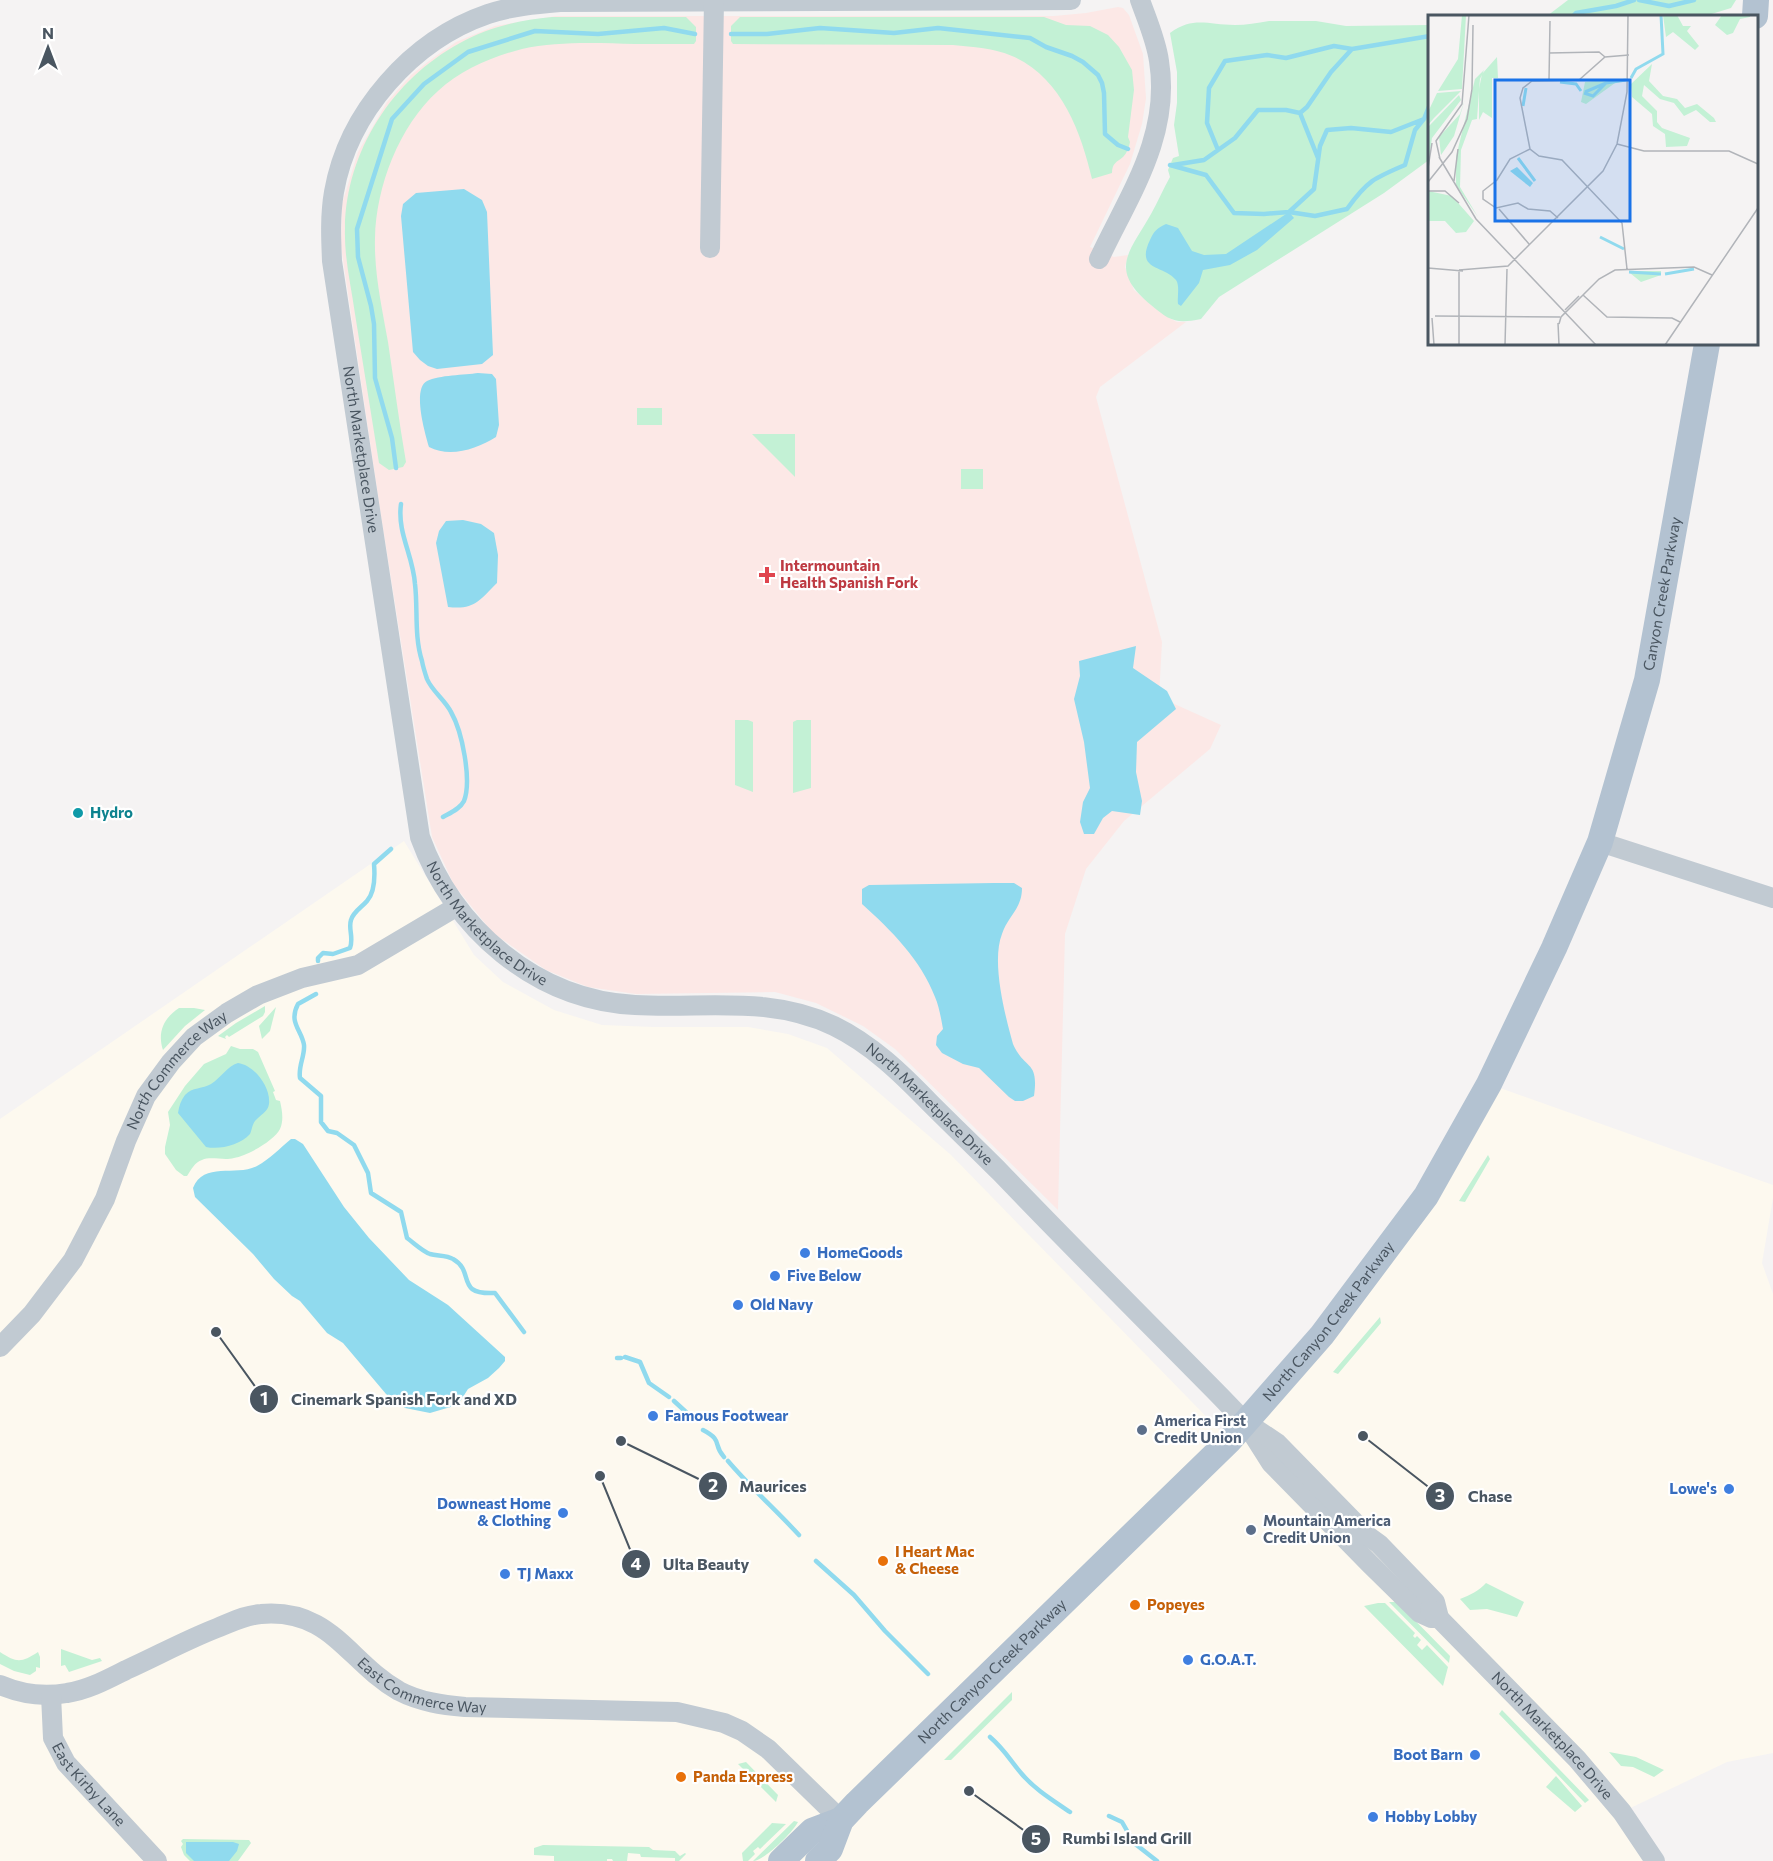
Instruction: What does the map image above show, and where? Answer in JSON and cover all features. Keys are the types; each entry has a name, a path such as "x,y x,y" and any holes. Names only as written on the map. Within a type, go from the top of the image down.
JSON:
{"main road":[{"path":"1755,15 1756,0"},
{"name":"Canyon Creek Parkway","path":"1600,842 1647,680 1707,345"},
{"name":"North Canyon Creek Parkway","path":"781,1861 812,1831 841,1820 1229,1441 1322,1335 1426,1196 1490,1084 1554,948 1600,842"},
{"name":"North Canyon Creek Parkway","path":"818,1861 830,1849 841,1820"}],"street":[{"name":"North Marketplace Drive","path":"1071,0 560,2 516,7 488,14 436,40 398,72 367,111 344,157 335,190 331,237 336,294 417,820 427,858 456,907 502,955 550,985 579,996 615,1003 759,1005 781,1008 809,1015 852,1036 881,1056 906,1078 1245,1422 1277,1443 1378,1544 1435,1602 1439,1618"},
{"path":"1099,259 1116,222 1139,182 1154,140 1159,114 1160,62 1156,43 1140,0"},
{"path":"710,248 714,1"},
{"path":"1600,842 1773,898"},
{"name":"North Commerce Way","path":"0,1347 32,1314 73,1260 105,1199 126,1141 146,1096 171,1062 194,1037 227,1013 258,995 302,978 358,965 456,907"},
{"name":"North Marketplace Drive","path":"1245,1422 1271,1463 1370,1564 1374,1562 1384,1564 1577,1759 1622,1812 1655,1861"},
{"name":"East Commerce Way","path":"0,1685 19,1691 51,1695 69,1693 90,1687 209,1631 247,1616 275,1614 297,1617 334,1635 368,1668 400,1692 432,1703 465,1707 677,1712 724,1723 742,1731 768,1749 841,1820"},
{"name":"East Kirby Lane","path":"51,1695 53,1738 66,1763 157,1861"}],"shaded area":[{"name":"Intermountain Health Spanish Fork","path":"1123,8 1129,15 1143,54 1146,98 1142,124 1130,164 1090,247 1114,257 1128,255 1125,267 1134,290 1171,319 1186,322 1100,387 1096,397 1162,642 1159,697 1221,725 1210,749 1124,821 1086,869 1065,934 1058,1210 895,1049 863,1026 816,1003 775,992 636,994 588,987 546,970 493,933 454,885 432,837 341,246 342,204 358,152 387,102 411,75 433,58 456,42 495,26 556,16 1054,16"},
{"path":"404,841 474,955 503,982 554,1010 602,1025 748,1027 788,1034 827,1048 951,1155 1229,1440 1399,1233 1489,1084 1773,1185 1773,1198 1762,1263 1773,1294 1773,1753 1727,1762 1622,1812 1655,1861 0,1861 0,1119"}],"green space":[{"path":"1568,0 1736,0 1731,8 1708,15 1548,15"},
{"path":"552,17 686,17 696,27 696,41 694,44 564,44 522,49 488,60 456,77 424,105 401,139 392,158 376,218 376,264 379,290 406,462 403,467 389,470 379,463 347,261 345,228 347,199 354,172 364,145 394,97 436,58 471,37 493,29 516,22"},
{"path":"740,17 1044,17 1066,25 1090,26 1108,35 1119,47 1132,70 1134,90 1128,137 1130,142 1124,155 1114,165 1112,173 1092,179 1075,125 1056,92 1044,77 1029,65 1012,56 983,48 953,45 733,44 731,26"},
{"path":"1269,21 1316,21 1346,26 1428,25 1428,161 1384,193 1219,297 1201,319 1174,320 1158,310 1138,292 1126,271 1130,250 1170,177 1168,170 1173,158 1179,156 1174,125 1177,72 1170,33 1194,23 1252,24"},
{"path":"637,408 662,408 662,425 637,425"},
{"path":"752,434 795,434 795,477"},
{"path":"961,469 983,469 983,489 961,489"},
{"path":"735,720 753,722 753,792 735,785"},
{"path":"811,720 811,788 793,793 793,722"},
{"path":"265,1006 263,1016 229,1037 227,1035 226,1039 218,1036 236,1023"},
{"path":"276,1007 270,1031 262,1039 259,1026"},
{"path":"179,1008 205,1010 185,1026 163,1050 161,1031 169,1016"},
{"path":"231,1046 253,1049 258,1052 275,1091 273,1092 276,1100 280,1101 282,1119 280,1129 273,1138 253,1151 230,1159 202,1160 195,1164 187,1176 184,1176 176,1170 165,1154 170,1125 168,1112 185,1086 204,1064 226,1054"},
{"path":"1488,1155 1490,1159 1465,1202 1459,1201"},
{"path":"1380,1317 1381,1323 1338,1374 1333,1372"},
{"path":"1486,1583 1524,1602 1517,1617 1487,1609 1470,1610 1460,1599"},
{"path":"1389,1602 1397,1602 1450,1656 1449,1663"},
{"path":"1385,1603 1415,1633 1413,1636 1421,1640 1417,1645 1422,1650 1427,1645 1448,1667 1443,1686 1364,1606"},
{"path":"61,1649 92,1660 100,1658 102,1661 69,1672 65,1665 61,1666"},
{"path":"0,1652 15,1660 23,1660 38,1652 40,1668 36,1667 36,1671 30,1675 14,1671 0,1664"},
{"path":"1012,1692 1012,1700 951,1760 944,1760"},
{"path":"1502,1710 1589,1800 1585,1803 1499,1714"},
{"path":"1609,1752 1636,1757 1664,1770 1654,1777 1633,1767 1621,1766"},
{"path":"746,1762 778,1795 776,1802 738,1764"},
{"path":"1556,1776 1582,1806 1575,1812 1546,1787"},
{"path":"794,1821 798,1822 784,1839 764,1856 753,1861"},
{"path":"772,1823 786,1824 760,1849 758,1847 753,1851 755,1854 748,1861 743,1861 742,1853"},
{"path":"183,1839 249,1840 251,1843 238,1861 190,1861 184,1855 181,1847"},
{"path":"543,1845 649,1847 653,1850 675,1851 680,1856 686,1854 679,1861 675,1861 675,1858 641,1857 640,1854 628,1853 627,1861 607,1859 607,1861 554,1861 554,1856 534,1855 534,1848"}],"water":[{"path":"464,189 482,200 487,212 493,355 482,364 437,369 428,366 413,352 401,216 403,204 416,193"},
{"path":"1289,212 1294,218 1257,250 1230,265 1203,270 1199,283 1181,306 1178,304 1176,280 1153,266 1146,257 1146,250 1153,234 1166,224 1178,228 1192,251 1204,255 1226,254"},
{"path":"478,373 492,374 496,379 499,425 496,437 463,451 446,452 429,447 420,402 423,386 427,381 438,378"},
{"path":"463,520 481,524 494,533 498,555 497,583 475,603 464,607 448,607 436,543 439,531 446,521"},
{"path":"1136,646 1133,668 1167,691 1176,709 1137,742 1136,772 1142,801 1140,815 1112,811 1103,818 1094,834 1084,834 1080,822 1083,802 1090,788 1084,742 1074,699 1080,676 1079,661"},
{"path":"1014,883 1022,888 1020,902 1002,934 998,959 1000,989 1013,1044 1035,1076 1034,1096 1023,1101 1015,1101 1009,1097 979,1068 963,1064 942,1053 936,1045 937,1036 943,1029 929,983 904,946 862,904 862,889 869,885"},
{"path":"238,1063 250,1068 260,1078 269,1097 268,1107 255,1121 246,1138 223,1147 206,1147 178,1113 180,1103 188,1092 211,1084"},
{"path":"291,1139 303,1144 344,1207 369,1238 409,1280 448,1305 505,1357 505,1361 499,1368 488,1378 468,1389 454,1406 430,1413 405,1408 386,1394 343,1343 327,1333 300,1301 274,1279 253,1254 195,1197 193,1188 205,1175 257,1166"},
{"path":"186,1842 239,1844 237,1851 229,1861 194,1861 186,1853"}],"waterway":[{"path":"1574,15 1634,0"},
{"path":"1639,0 1669,6 1694,0"},
{"path":"396,468 392,438 375,378 374,324 358,257 357,229 392,119 424,84 468,52 535,31 598,34 664,28 695,34"},
{"path":"731,34 767,34 820,28 894,33 938,28 1030,38 1046,47 1072,56 1098,75 1104,93 1105,134 1118,145 1128,149"},
{"path":"1173,165 1204,160 1235,138 1258,110 1286,110 1300,113 1352,49 1428,36"},
{"path":"1218,150 1207,123 1209,88 1225,61 1267,55 1286,58 1334,46 1352,49"},
{"path":"1170,165 1206,175 1234,213 1289,212 1314,189 1320,146 1327,130 1351,128 1391,132 1424,119 1428,109"},
{"path":"1300,113 1318,158"},
{"path":"1289,212 1315,216 1347,209 1372,181 1405,165 1415,130 1423,120"},
{"path":"401,504 401,525 414,573 418,642 423,666 429,683 455,720 465,756 467,781 464,801 457,809 443,817"},
{"path":"318,961 323,953 333,954 350,948 351,920 372,893 374,864 391,849"},
{"path":"316,994 298,1004 294,1016 304,1045 300,1078 321,1096 321,1122 328,1131 337,1133 354,1145 368,1173 371,1193 401,1212 407,1238 427,1253 445,1256 460,1264 470,1287 482,1293 495,1293 524,1332"},
{"path":"625,1357 640,1362 649,1383 669,1397"},
{"path":"674,1401 686,1412"},
{"path":"703,1430 716,1440 724,1457"},
{"path":"728,1461 799,1535"},
{"path":"816,1561 854,1595 885,1631 928,1674"},
{"path":"990,1737 1032,1784 1070,1812"},
{"path":"1109,1816 1122,1822 1134,1843 1157,1861"}],"place":[{"name":"Intermountain Health Spanish Fork","path":"767,575"},
{"name":"Hydro","path":"78,813"},
{"name":"HomeGoods","path":"805,1253"},
{"name":"Five Below","path":"775,1276"},
{"name":"Old Navy","path":"738,1305"},
{"name":"Cinemark Spanish Fork and XD","path":"216,1332"},
{"name":"Famous Footwear","path":"653,1416"},
{"name":"America First Credit Union","path":"1142,1430"},
{"name":"Chase","path":"1363,1436"},
{"name":"Maurices","path":"621,1441"},
{"name":"Ulta Beauty","path":"600,1476"},
{"name":"Lowe's","path":"1729,1489"},
{"name":"Downeast Home & Clothing","path":"563,1513"},
{"name":"Mountain America Credit Union","path":"1251,1530"},
{"name":"I Heart Mac & Cheese","path":"883,1561"},
{"name":"TJ Maxx","path":"505,1574"},
{"name":"Popeyes","path":"1135,1605"},
{"name":"G.O.A.T.","path":"1188,1660"},
{"name":"Boot Barn","path":"1475,1755"},
{"name":"Panda Express","path":"681,1777"},
{"name":"Rumbi Island Grill","path":"969,1791"},
{"name":"Hobby Lobby","path":"1373,1817"}]}
